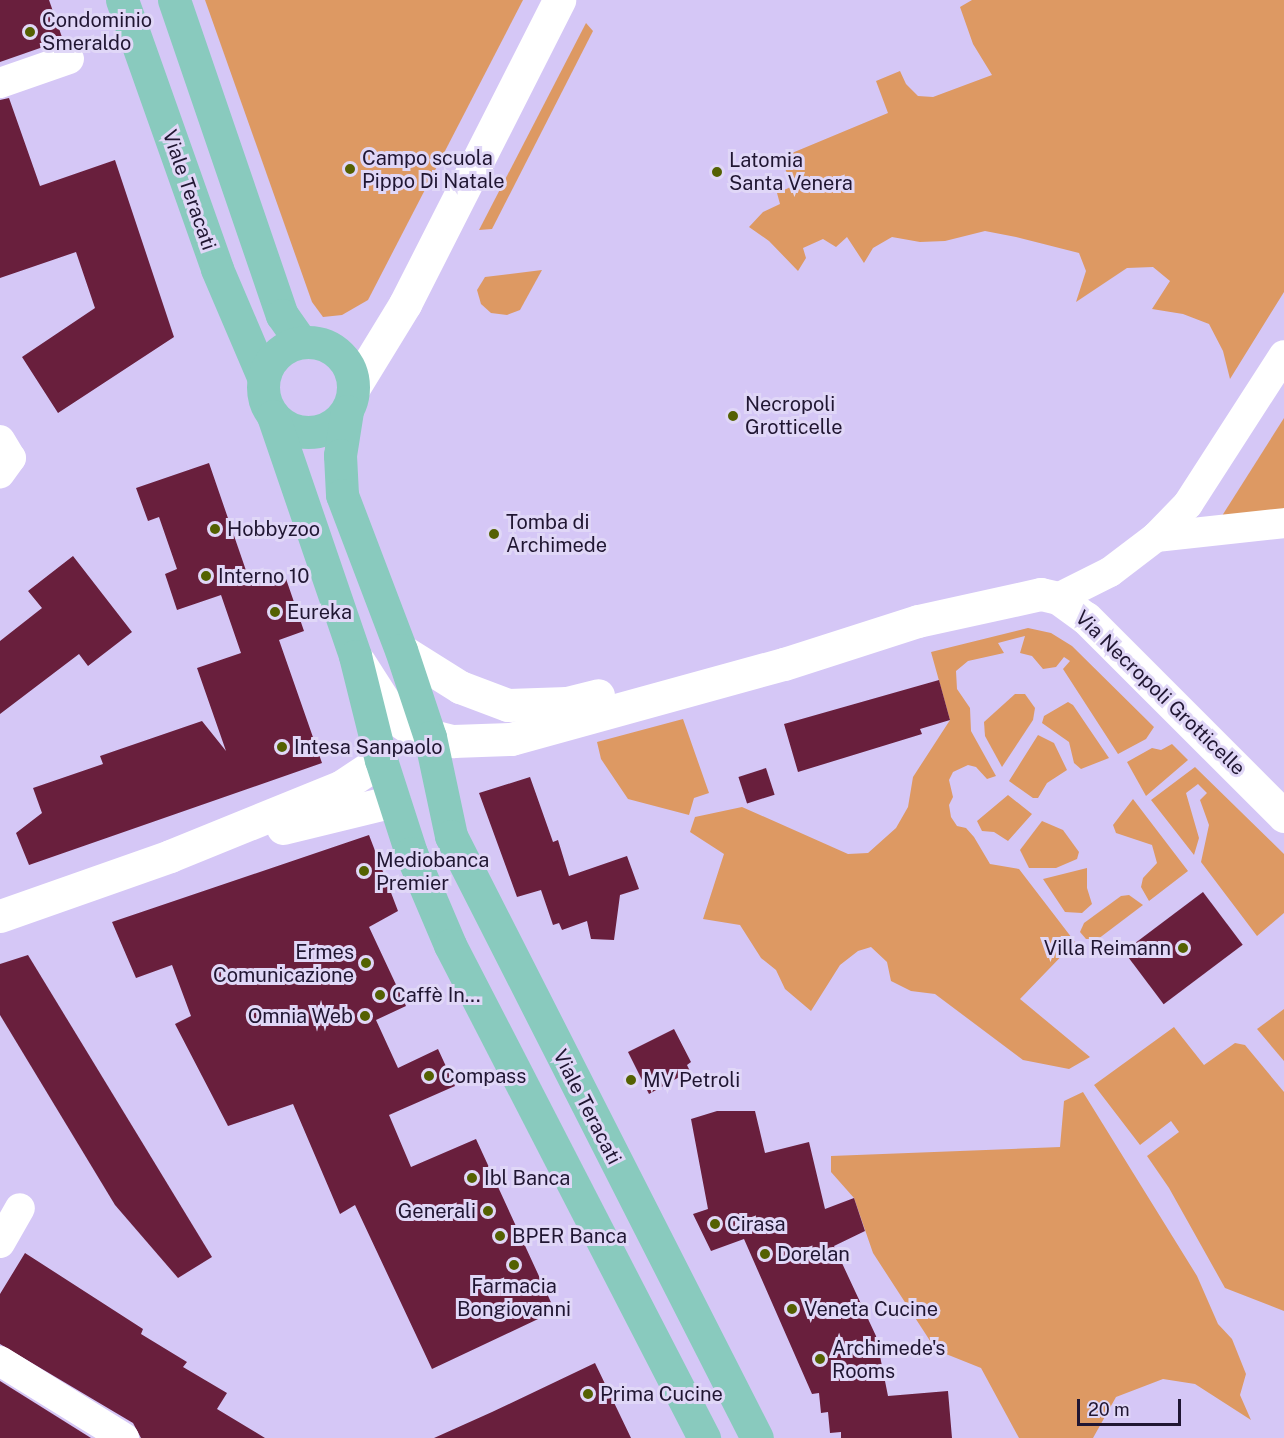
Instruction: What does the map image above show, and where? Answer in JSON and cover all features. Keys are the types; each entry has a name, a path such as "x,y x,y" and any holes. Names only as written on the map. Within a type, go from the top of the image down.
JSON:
{"main road":[{"name":"Viale Teracati","path":"122,0 217,269 263,377"},
{"path":"174,0 282,315 301,342"},
{"path":"273,416 283,426 311,433 337,422 405,304 559,0"},
{"path":"704,1438 450,945 411,853 381,760 355,656 273,416 266,404 263,377 277,354 301,342 334,350 348,367 350,400 340,455 342,495 401,650 460,687 488,699 508,705 567,703 777,645 918,621"},
{"name":"Via Necropoli Grotticelle","path":"918,621 1041,594 1058,598 1115,644 1284,816"},
{"path":"437,769 463,755 511,739 784,664 918,621"},
{"name":"Viale Teracati","path":"401,650 430,737 451,836 493,925 757,1438"},
{"path":"355,656 395,718 430,737 453,741 511,739"},
{"path":"0,916 170,856 342,786 381,760"},
{"path":"170,856 394,801"}],"street":[{"path":"0,83 69,59"},
{"path":"1058,598 1110,572 1156,537 1188,504 1284,355"},
{"path":"0,440 11,458 0,473"},
{"path":"1156,537 1284,523"},
{"path":"0,1243 20,1208"},
{"path":"0,1362 124,1438"}],"shaded area":[{"name":"Campo scuola Pippo Di Natale","path":"205,0 523,0 368,300 342,315 323,317 312,302"},
{"path":"972,0 1284,0 1284,292 1230,379 1223,351 1209,324 1183,314 1152,309 1170,281 1153,267 1127,268 1076,302 1086,271 1079,253 1016,237 985,231 945,241 920,242 892,237 873,248 864,263 847,237 836,247 823,239 803,248 806,258 798,271 769,241 749,227 763,212 780,204 777,193 793,186 780,158 888,113 876,81 900,71 906,84 918,96 933,97 992,75 973,44 960,7"},
{"path":"586,23 593,31 492,229 479,230"},
{"path":"542,270 520,310 507,315 491,313 481,304 477,290 485,277"},
{"path":"1284,418 1284,511 1220,519"},
{"path":"1028,628 1051,633 1072,646 1154,727 1146,739 1118,754 1063,669 1070,661 1064,657 1056,667 1043,669 1032,656 1020,653 1025,636 998,643 1004,653 968,661 956,671 957,689 970,708 971,731 996,776 987,779 976,767 968,765 953,772 949,780 953,797 949,805 951,817 957,826 966,828 974,837 990,864 1019,869 1075,942 1020,999 1090,1057 1069,1069 1023,1060 935,994 911,991 891,981 887,962 871,947 858,951 840,965 811,1011 785,989 776,970 761,958 740,925 703,919 724,854 690,832 695,817 742,807 848,854 868,853 896,828 908,807 913,777 950,720 931,652"},
{"path":"1015,694 1025,694 1035,708 1033,720 1002,767 985,736 984,722"},
{"path":"1068,702 1073,705 1109,758 1081,769 1074,763 1069,742 1042,723 1044,716"},
{"path":"683,719 709,793 694,798 689,815 628,799 601,759 597,742"},
{"path":"1038,735 1054,743 1067,770 1047,783 1038,798 1033,798 1009,781"},
{"path":"1172,744 1188,760 1146,796 1127,762 1152,748 1161,750"},
{"path":"1195,767 1284,854 1284,913 1257,936 1201,862 1209,825 1200,800 1207,793 1198,784 1186,793 1199,838 1194,855 1151,800"},
{"path":"1008,795 1032,814 1008,841 994,832 982,831 977,821"},
{"path":"1133,799 1188,871 1149,901 1141,887 1143,878 1157,863 1152,845 1116,833 1113,825"},
{"path":"1042,821 1063,830 1079,852 1077,859 1056,868 1029,868 1020,850"},
{"path":"1087,868 1087,888 1092,904 1082,913 1065,912 1043,879"},
{"path":"1129,895 1143,905 1098,939 1086,939 1080,932 1084,923 1121,896"},
{"path":"1284,1009 1284,1061 1257,1029"},
{"path":"1174,1027 1204,1065 1235,1043 1245,1045 1284,1092 1284,1311 1225,1288 1169,1188 1147,1156 1179,1132 1171,1121 1140,1145 1094,1085"},
{"path":"1083,1092 1197,1276 1218,1324 1232,1339 1246,1374 1240,1395 1251,1420 1195,1384 1163,1379 1116,1397 1093,1438 1019,1438 981,1368 936,1350 873,1253 854,1198 831,1172 831,1156 1060,1147 1064,1101"}],"building":[{"name":"Condominio Smeraldo","path":"0,0 49,0 63,40 0,62"},
{"path":"9,98 40,186 115,160 174,337 58,413 22,357 95,308 76,252 0,278 0,100"},
{"path":"209,463 251,585 284,573 304,631 279,640 322,763 29,865 16,833 42,813 33,788 103,764 100,756 202,721 226,751 197,668 241,653 221,595 177,610 165,574 177,569 159,517 148,521 136,488"},
{"path":"73,556 132,632 88,666 79,654 0,714 0,641 42,608 28,591"},
{"path":"939,680 950,720 920,729 922,734 798,772 784,724"},
{"path":"766,768 775,795 747,804 738,777"},
{"path":"530,777 553,842 558,840 569,876 627,856 639,889 620,895 614,940 591,939 587,921 562,930 559,923 553,925 541,890 517,897 479,793"},
{"path":"369,835 398,911 369,927 406,1006 376,1020 398,1068 438,1049 455,1086 389,1115 411,1167 476,1139 555,1311 432,1369 355,1205 340,1214 293,1104 228,1126 175,1024 191,1016 172,965 136,978 112,922"},
{"name":"Villa Reimann","path":"1203,892 1243,945 1164,1004 1124,952"},
{"path":"28,955 212,1257 178,1278 115,1205 0,1015 0,964"},
{"path":"674,1029 691,1062 687,1065 690,1071 649,1094 628,1052"},
{"path":"717,1111 755,1111 765,1153 809,1142 825,1209 854,1198 865,1231 834,1246 876,1336 888,1396 948,1391 952,1438 841,1438 841,1432 830,1433 828,1412 821,1413 819,1393 812,1394 744,1239 711,1251 693,1214 708,1209 691,1119"},
{"path":"25,1253 143,1329 141,1334 187,1362 183,1367 227,1393 217,1409 265,1438 141,1438 133,1423 0,1344 0,1294"},
{"path":"595,1363 631,1438 434,1438 492,1412"},
{"path":"0,1381 91,1438 0,1438"}],"place":[{"name":"Condominio Smeraldo","path":"30,32"},
{"name":"Campo scuola Pippo Di Natale","path":"350,169"},
{"name":"Latomia Santa Venera","path":"717,172"},
{"name":"Necropoli Grotticelle","path":"733,416"},
{"name":"Hobbyzoo","path":"215,529"},
{"name":"Tomba di Archimede","path":"494,534"},
{"name":"Interno 10","path":"206,576"},
{"name":"Eureka","path":"275,612"},
{"name":"Intesa Sanpaolo","path":"282,747"},
{"name":"Mediobanca Premier","path":"364,871"},
{"name":"Villa Reimann","path":"1183,948"},
{"name":"Ermes Comunicazione","path":"366,963"},
{"name":"Caffè In...","path":"380,995"},
{"name":"Omnia Web","path":"365,1016"},
{"name":"Compass","path":"429,1076"},
{"name":"MV Petroli","path":"631,1080"},
{"name":"Ibl Banca","path":"472,1178"},
{"name":"Generali","path":"488,1211"},
{"name":"Cirasa","path":"715,1224"},
{"name":"BPER Banca","path":"500,1236"},
{"name":"Dorelan","path":"765,1254"},
{"name":"Farmacia Bongiovanni","path":"514,1265"},
{"name":"Veneta Cucine","path":"792,1309"},
{"name":"Archimede's Rooms","path":"820,1359"},
{"name":"Prima Cucine","path":"588,1394"}]}
